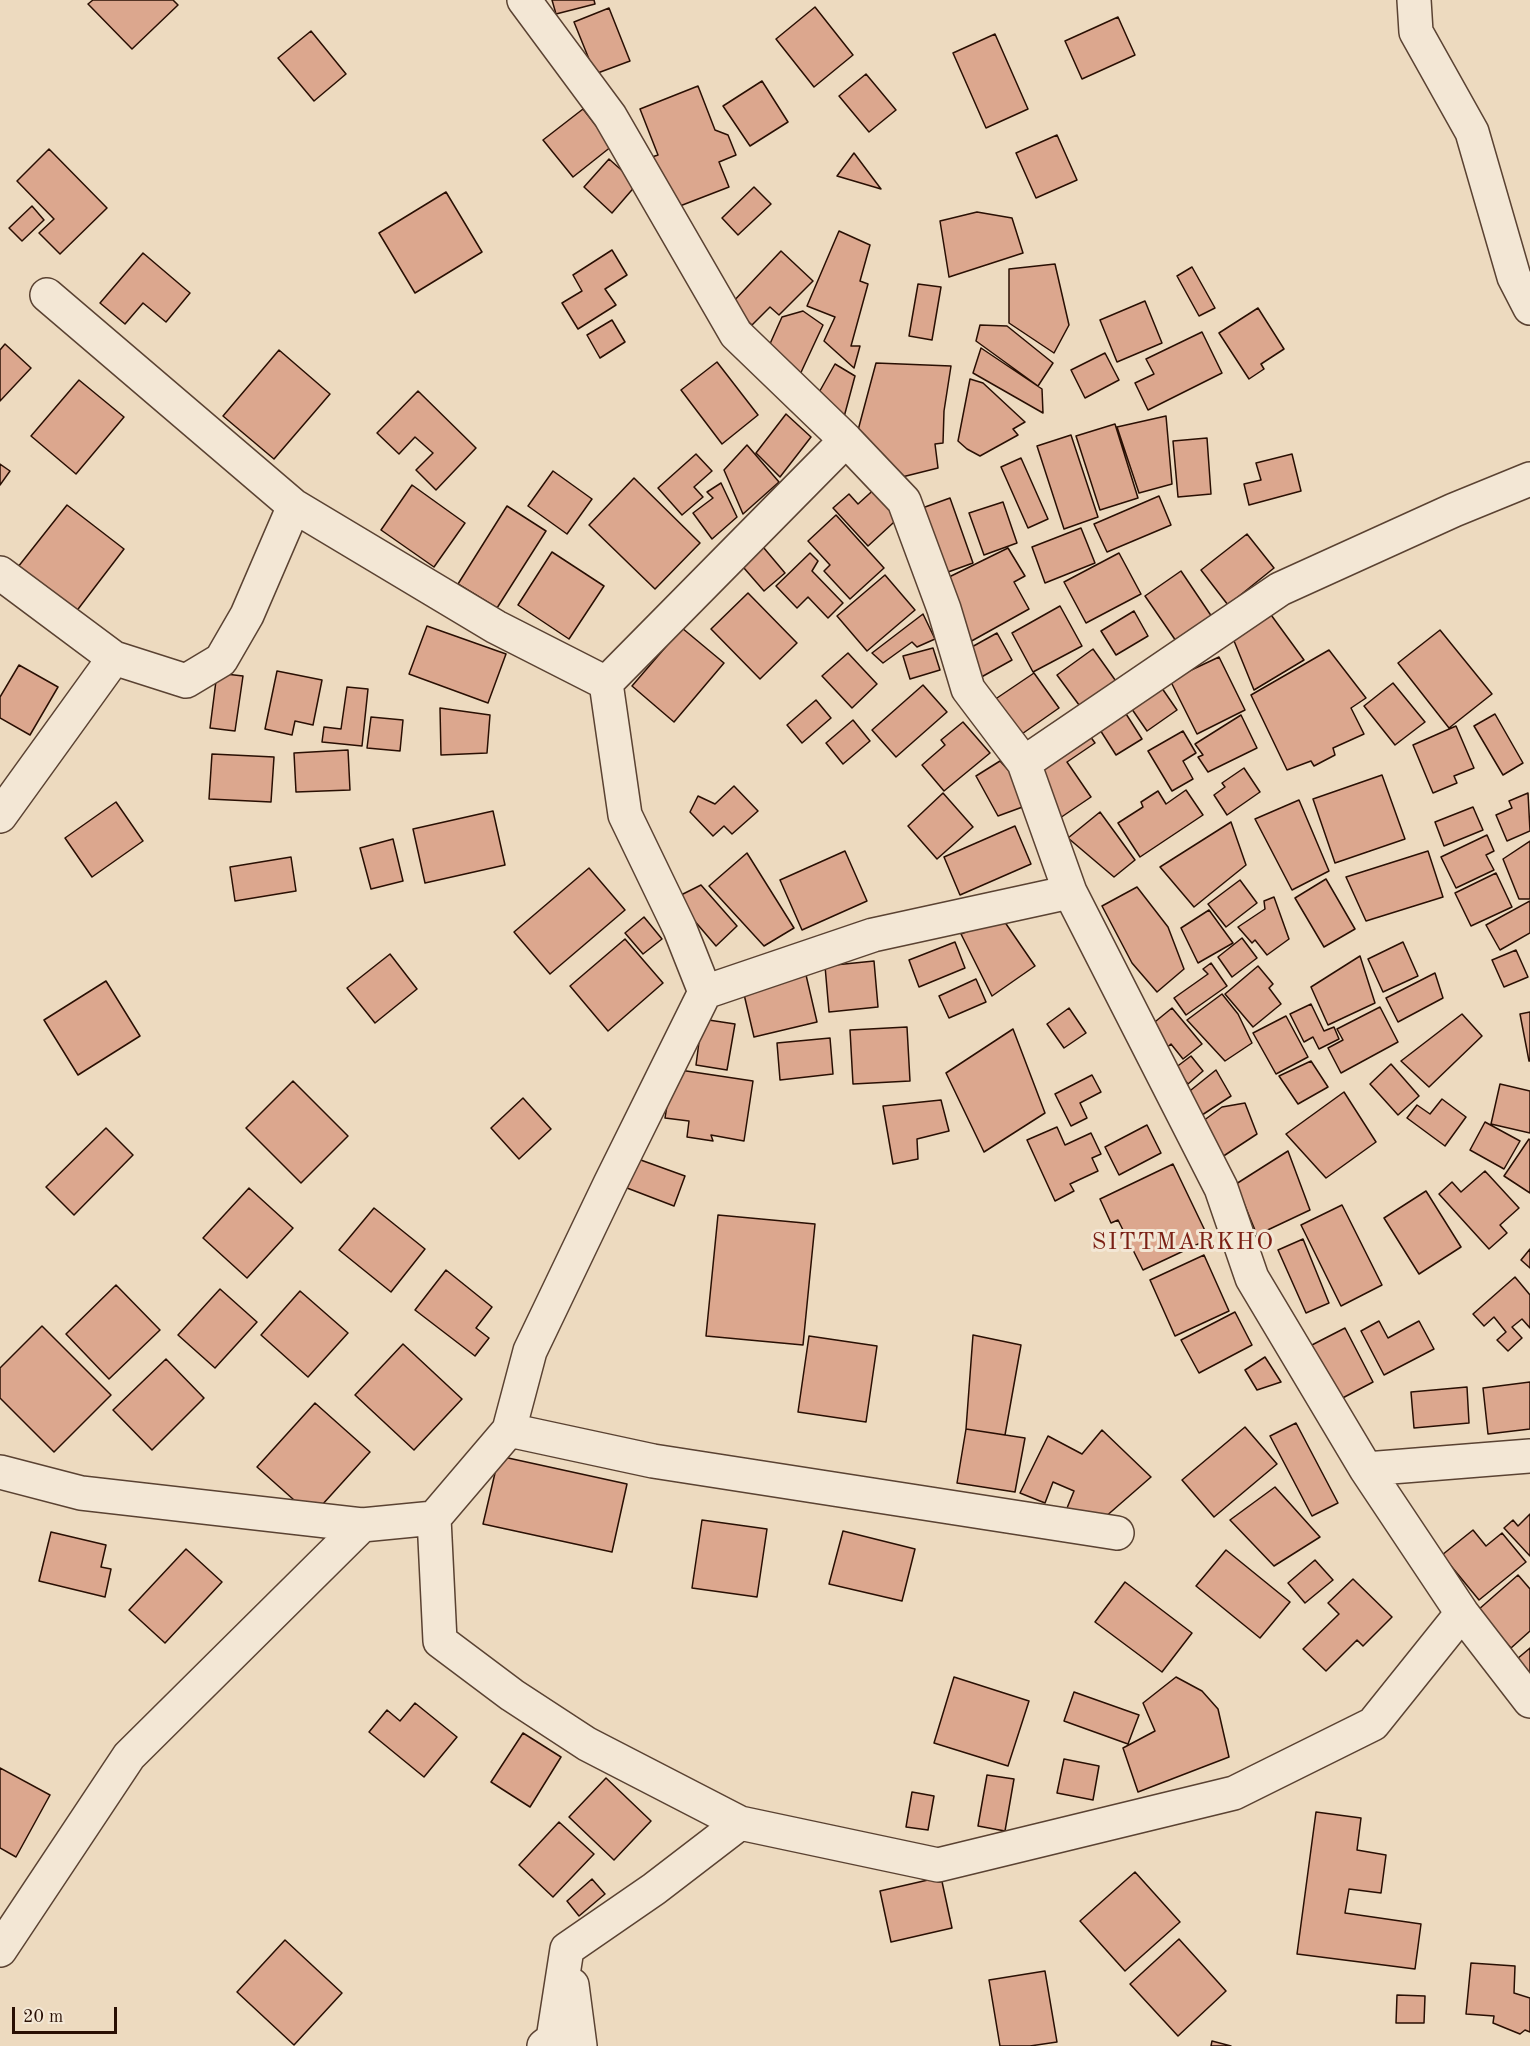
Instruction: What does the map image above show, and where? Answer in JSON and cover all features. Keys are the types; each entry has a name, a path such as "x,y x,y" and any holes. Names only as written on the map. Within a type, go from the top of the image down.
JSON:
{"street":[{"path":"524,0 610,116 736,334 846,440 904,501 944,609 968,689 1024,764 1070,892 1221,1188 1252,1278 1366,1469 1462,1613 1530,1701"},
{"path":"1414,0 1416,32 1472,132 1514,277 1530,308"},
{"path":"47,295 294,506 496,627 606,683"},
{"path":"606,683 846,440"},
{"path":"1024,764 1280,589 1454,510 1530,479"},
{"path":"0,573 114,658 186,681 221,660 247,615 294,506"},
{"path":"0,816 114,658"},
{"path":"606,683 625,815 680,928 705,992"},
{"path":"1070,892 873,935 705,992 531,1351 509,1430 434,1518 440,1641 512,1695 587,1744 740,1823 939,1865 1234,1793 1373,1724 1462,1613"},
{"path":"509,1430 653,1461 1117,1533"},
{"path":"1366,1469 1530,1456"},
{"path":"0,1472 81,1493 362,1525 434,1518"},
{"path":"0,1950 129,1756 362,1525"},
{"path":"544,2046 553,2039 567,1949 654,1890 740,1823"},
{"path":"567,1949 580,2046"}],"building":[{"path":"93,0 173,0 178,5 132,49 88,4"},
{"path":"552,0 594,0 595,4 556,14"},
{"path":"815,7 853,55 814,87 776,39"},
{"path":"609,8 630,61 595,74 574,22"},
{"path":"1118,17 1135,55 1082,79 1065,41"},
{"path":"311,31 346,74 314,101 278,58"},
{"path":"995,34 1028,109 986,128 953,53"},
{"path":"866,74 896,110 869,132 839,96"},
{"path":"762,81 788,122 750,146 723,106"},
{"path":"698,86 715,130 728,135 736,155 719,162 729,187 667,211 646,159 658,155 640,109"},
{"path":"583,109 612,146 573,177 543,140"},
{"path":"1057,135 1077,180 1036,198 1016,153"},
{"path":"49,149 107,208 60,254 39,233 54,219 17,181"},
{"path":"854,153 881,189 837,176"},
{"path":"609,159 637,184 612,213 584,187"},
{"path":"754,187 771,204 738,235 722,218"},
{"path":"446,192 482,252 415,293 379,233"},
{"path":"32,206 44,220 22,241 9,228"},
{"path":"977,212 1012,218 1023,253 949,277 940,221"},
{"path":"839,231 870,245 860,281 868,284 851,346 860,346 854,368 824,341 835,317 807,306"},
{"path":"612,250 627,275 605,289 616,305 578,329 562,303 582,291 573,275"},
{"path":"781,251 813,281 779,315 770,307 752,325 730,305"},
{"path":"143,253 190,293 166,322 143,303 125,324 100,303"},
{"path":"1055,264 1069,325 1054,353 1009,323 1009,269"},
{"path":"1192,267 1215,308 1199,316 1177,276"},
{"path":"918,284 941,287 932,340 909,336"},
{"path":"1145,301 1162,343 1117,362 1100,320"},
{"path":"1258,308 1284,349 1261,364 1264,369 1249,379 1219,333"},
{"path":"803,311 823,325 797,381 765,355 782,317"},
{"path":"612,320 625,342 600,358 587,335"},
{"path":"980,325 1007,326 1053,363 1038,386 976,341"},
{"path":"1202,332 1222,373 1148,410 1135,383 1154,374 1146,359"},
{"path":"5,344 31,368 0,401 0,350"},
{"path":"981,348 1042,389 1043,413 973,373"},
{"path":"279,350 330,394 274,459 223,416"},
{"path":"1105,353 1119,380 1085,398 1071,370"},
{"path":"717,362 758,415 722,444 681,390"},
{"path":"876,363 951,366 944,411 943,443 935,444 938,468 902,477 857,434"},
{"path":"835,364 855,376 844,417 817,396"},
{"path":"970,379 983,383 1025,422 1013,429 1018,435 980,456 958,441"},
{"path":"79,380 124,417 76,474 31,436"},
{"path":"418,391 476,448 436,490 416,470 433,453 415,437 399,454 377,433"},
{"path":"786,414 811,437 780,477 756,453"},
{"path":"1166,416 1172,484 1139,493 1117,427"},
{"path":"1115,424 1138,498 1100,510 1076,436"},
{"path":"1071,435 1098,517 1064,529 1037,446"},
{"path":"1207,438 1211,494 1178,497 1173,441"},
{"path":"747,445 779,482 743,514 724,470"},
{"path":"696,454 712,471 694,487 703,497 682,515 658,488"},
{"path":"1292,454 1301,491 1249,505 1244,484 1261,480 1256,463"},
{"path":"1021,458 1048,519 1028,528 1001,467"},
{"path":"0,464 10,471 0,485"},
{"path":"553,471 592,499 567,534 528,506"},
{"path":"634,478 700,543 655,589 589,525"},
{"path":"721,483 737,517 712,539 693,513 713,498 707,492"},
{"path":"412,485 465,523 434,567 381,530"},
{"path":"879,485 905,512 868,546 833,508 849,494 858,504"},
{"path":"1159,496 1171,525 1107,552 1094,524"},
{"path":"950,498 973,563 937,576 914,511"},
{"path":"1003,502 1017,543 984,555 969,513"},
{"path":"67,505 124,549 72,617 14,572"},
{"path":"507,506 546,531 497,608 458,584"},
{"path":"836,515 884,568 850,599 824,571 830,565 808,541"},
{"path":"1081,528 1095,563 1045,583 1032,547"},
{"path":"1247,534 1274,568 1228,605 1201,570"},
{"path":"758,541 785,573 764,591 737,560"},
{"path":"1008,548 1025,576 1014,582 1029,609 968,643 943,580"},
{"path":"552,552 604,586 569,639 518,605"},
{"path":"810,553 818,561 812,571 843,603 828,618 808,597 797,608 776,586"},
{"path":"1119,553 1141,594 1086,623 1064,582"},
{"path":"1181,571 1212,617 1176,641 1145,596"},
{"path":"885,575 915,610 867,651 837,616"},
{"path":"748,593 797,643 760,679 711,629"},
{"path":"1060,606 1082,646 1033,672 1012,633"},
{"path":"1266,608 1304,660 1254,690 1230,631"},
{"path":"1134,611 1148,636 1116,655 1101,631"},
{"path":"923,614 935,639 917,647 912,642 883,663 872,653"},
{"path":"427,626 506,654 488,703 409,674"},
{"path":"682,628 724,663 674,722 632,686"},
{"path":"1440,630 1492,694 1449,728 1398,663"},
{"path":"997,633 1012,660 976,680 961,653"},
{"path":"933,648 940,670 910,679 903,656"},
{"path":"1093,649 1118,684 1082,709 1057,675"},
{"path":"1329,650 1366,698 1351,708 1364,734 1333,748 1335,755 1314,766 1311,761 1287,770 1251,695"},
{"path":"848,653 877,684 852,708 822,676"},
{"path":"1219,657 1245,710 1197,734 1170,680"},
{"path":"19,665 58,687 30,735 0,718 0,697"},
{"path":"277,671 322,680 313,725 295,721 292,735 265,729"},
{"path":"217,673 243,676 235,731 210,728"},
{"path":"1034,673 1059,708 1019,736 994,700"},
{"path":"1157,681 1177,710 1147,731 1127,702"},
{"path":"1393,683 1425,722 1395,745 1364,706"},
{"path":"923,685 947,712 896,757 872,730"},
{"path":"347,687 368,689 362,746 322,742 324,727 341,729"},
{"path":"816,700 831,718 802,743 787,725"},
{"path":"1121,706 1142,739 1116,755 1095,722"},
{"path":"440,708 490,715 487,753 441,755"},
{"path":"1495,714 1523,763 1503,775 1474,726"},
{"path":"1241,715 1257,748 1208,772 1198,757 1203,755 1195,744"},
{"path":"371,717 403,720 400,751 367,748"},
{"path":"853,720 870,741 843,764 826,743"},
{"path":"963,722 990,753 944,791 922,765 945,745 941,740"},
{"path":"1456,726 1474,768 1454,776 1457,783 1433,793 1413,745"},
{"path":"1085,729 1095,743 1067,762 1091,797 1060,818 1027,768"},
{"path":"1183,731 1196,753 1183,761 1193,779 1172,791 1148,751"},
{"path":"348,750 350,790 296,792 294,753"},
{"path":"212,754 274,757 271,802 209,799"},
{"path":"1000,761 1020,783 1028,805 998,816 976,776"},
{"path":"1244,768 1260,792 1227,815 1214,795 1225,787 1222,783"},
{"path":"1382,775 1405,839 1335,863 1313,799"},
{"path":"734,786 758,811 732,834 724,826 713,836 690,812 698,796 715,804"},
{"path":"1186,790 1203,815 1140,857 1118,823 1143,807 1141,802 1158,791 1166,804"},
{"path":"943,793 973,827 937,859 908,826"},
{"path":"1528,793 1530,831 1507,841 1496,815 1512,808 1509,801"},
{"path":"1299,800 1329,871 1292,890 1255,819"},
{"path":"116,802 143,841 92,877 65,838"},
{"path":"1473,807 1483,830 1444,846 1435,822"},
{"path":"493,811 505,865 425,883 413,829"},
{"path":"1100,812 1135,860 1114,877 1068,838"},
{"path":"1231,822 1246,865 1194,907 1160,867"},
{"path":"1015,826 1031,864 960,895 944,857"},
{"path":"1487,835 1494,851 1486,855 1494,870 1456,888 1441,857"},
{"path":"393,839 403,881 371,889 360,848"},
{"path":"1530,841 1530,899 1519,899 1503,859"},
{"path":"845,851 867,901 802,930 780,880"},
{"path":"1428,851 1443,897 1366,921 1346,877"},
{"path":"747,853 794,928 764,946 709,886"},
{"path":"291,857 296,891 235,901 230,867"},
{"path":"589,868 625,910 550,974 514,932"},
{"path":"1496,873 1512,907 1471,926 1455,893"},
{"path":"1326,879 1355,929 1324,947 1295,898"},
{"path":"1240,880 1257,903 1226,927 1208,904"},
{"path":"701,885 737,926 716,946 675,898"},
{"path":"1137,887 1168,927 1184,969 1157,992 1132,963 1102,906"},
{"path":"1274,897 1289,939 1267,955 1255,940 1252,943 1238,927 1265,909 1264,901"},
{"path":"1530,901 1530,933 1500,950 1486,925"},
{"path":"1209,910 1233,943 1198,963 1181,928"},
{"path":"644,917 662,939 643,954 625,933"},
{"path":"1002,918 1035,966 992,996 961,934"},
{"path":"1242,938 1257,958 1232,977 1218,957"},
{"path":"625,939 663,983 608,1031 570,986"},
{"path":"955,942 965,968 919,987 909,960"},
{"path":"1403,942 1418,976 1383,992 1368,959"},
{"path":"1516,950 1528,977 1504,987 1492,960"},
{"path":"390,954 417,989 375,1023 347,988"},
{"path":"1360,956 1375,1003 1328,1025 1311,987"},
{"path":"874,961 878,1007 829,1012 825,966"},
{"path":"1211,963 1227,986 1186,1015 1174,998 1208,974 1203,969"},
{"path":"1258,966 1273,984 1269,988 1281,1004 1253,1027 1225,994"},
{"path":"1435,973 1443,998 1398,1022 1386,998"},
{"path":"806,975 817,1022 754,1037 743,990"},
{"path":"976,979 986,1002 949,1018 939,996"},
{"path":"106,981 140,1036 78,1075 44,1020"},
{"path":"1222,994 1238,1014 1252,1043 1225,1061 1187,1020"},
{"path":"1311,1004 1324,1031 1334,1027 1339,1039 1319,1049 1313,1037 1304,1042 1290,1014"},
{"path":"1380,1007 1398,1042 1341,1073 1328,1048 1343,1040 1337,1029"},
{"path":"1069,1008 1086,1033 1064,1048 1047,1024"},
{"path":"1172,1008 1202,1044 1183,1059 1171,1044 1162,1052 1145,1030"},
{"path":"1530,1012 1530,1061 1529,1061 1520,1014"},
{"path":"1462,1014 1482,1036 1429,1087 1401,1061"},
{"path":"1286,1016 1308,1057 1276,1074 1253,1033"},
{"path":"702,1019 735,1024 727,1070 696,1065"},
{"path":"907,1027 910,1081 853,1084 850,1030"},
{"path":"1013,1029 1045,1113 984,1152 946,1073"},
{"path":"830,1038 833,1074 780,1080 777,1043"},
{"path":"1191,1056 1203,1071 1188,1084 1175,1068"},
{"path":"1311,1061 1328,1087 1298,1104 1279,1076"},
{"path":"1391,1064 1419,1096 1398,1115 1370,1084"},
{"path":"673,1069 753,1081 744,1141 711,1135 713,1141 687,1137 689,1121 665,1118"},
{"path":"1216,1070 1231,1096 1199,1117 1186,1094"},
{"path":"1092,1075 1101,1092 1080,1103 1087,1118 1071,1126 1055,1094"},
{"path":"293,1081 348,1136 301,1183 246,1128"},
{"path":"1500,1084 1530,1091 1530,1133 1491,1124"},
{"path":"1344,1092 1376,1142 1326,1178 1286,1134"},
{"path":"523,1098 551,1129 519,1159 491,1128"},
{"path":"1442,1099 1466,1117 1445,1146 1407,1118 1417,1105 1430,1114"},
{"path":"941,1100 949,1131 917,1139 918,1159 893,1164 883,1106"},
{"path":"1245,1103 1257,1134 1219,1159 1199,1124 1222,1107"},
{"path":"1485,1122 1520,1141 1504,1169 1470,1150"},
{"path":"1147,1125 1161,1153 1119,1175 1105,1147"},
{"path":"1057,1127 1065,1145 1091,1133 1101,1154 1092,1158 1098,1171 1070,1184 1074,1191 1055,1201 1027,1140"},
{"path":"106,1128 133,1155 74,1215 46,1187"},
{"path":"1530,1140 1530,1193 1504,1176"},
{"path":"1288,1151 1310,1210 1257,1235 1236,1184"},
{"path":"638,1159 685,1176 674,1206 627,1188"},
{"path":"1173,1164 1209,1239 1143,1270 1118,1220 1111,1223 1100,1199"},
{"path":"1485,1171 1519,1208 1500,1225 1507,1233 1489,1249 1439,1194 1452,1182 1461,1192"},
{"path":"249,1188 293,1228 247,1278 203,1238"},
{"path":"1426,1191 1461,1247 1419,1274 1384,1218"},
{"path":"1342,1205 1382,1285 1341,1306 1301,1225"},
{"path":"374,1208 425,1249 391,1292 339,1250"},
{"path":"718,1215 815,1224 803,1345 706,1336"},
{"path":"1303,1239 1329,1303 1306,1313 1278,1250"},
{"path":"1530,1249 1530,1268 1521,1260"},
{"path":"1204,1255 1229,1311 1175,1336 1150,1280"},
{"path":"446,1270 492,1307 476,1328 489,1338 475,1356 415,1310"},
{"path":"1515,1277 1530,1295 1530,1328 1522,1319 1512,1327 1522,1338 1508,1351 1497,1340 1506,1332 1494,1317 1484,1326 1473,1314"},
{"path":"116,1285 160,1330 109,1379 66,1334"},
{"path":"220,1289 257,1322 215,1368 178,1335"},
{"path":"300,1291 348,1333 308,1377 261,1335"},
{"path":"1235,1312 1252,1345 1199,1373 1181,1340"},
{"path":"1379,1321 1388,1338 1419,1321 1434,1349 1384,1375 1361,1331"},
{"path":"42,1326 111,1395 54,1452 0,1398 0,1368"},
{"path":"1345,1328 1373,1382 1335,1402 1308,1347"},
{"path":"973,1335 1021,1345 1005,1435 966,1429"},
{"path":"809,1336 877,1346 866,1422 798,1412"},
{"path":"403,1344 462,1399 414,1450 355,1395"},
{"path":"1265,1357 1281,1382 1257,1390 1245,1370"},
{"path":"166,1359 204,1398 152,1450 113,1410"},
{"path":"1530,1382 1530,1429 1488,1434 1483,1388"},
{"path":"1467,1387 1469,1423 1414,1428 1411,1392"},
{"path":"315,1403 370,1452 312,1516 257,1467"},
{"path":"1296,1423 1338,1503 1312,1516 1270,1436"},
{"path":"1245,1427 1277,1464 1214,1517 1182,1480"},
{"path":"966,1429 1025,1438 1015,1492 957,1483"},
{"path":"1102,1430 1151,1477 1096,1525 1067,1508 1074,1491 1053,1482 1045,1503 1020,1493 1048,1436 1082,1454"},
{"path":"499,1456 627,1484 612,1552 483,1524"},
{"path":"1275,1487 1320,1537 1274,1566 1230,1520"},
{"path":"1530,1514 1530,1556 1504,1528 1513,1520 1518,1526"},
{"path":"702,1520 767,1529 757,1597 692,1588"},
{"path":"1473,1530 1486,1546 1502,1533 1526,1562 1479,1600 1442,1555"},
{"path":"843,1531 915,1549 902,1601 829,1584"},
{"path":"51,1532 106,1545 101,1567 111,1569 105,1597 39,1581"},
{"path":"186,1549 222,1582 165,1643 129,1610"},
{"path":"1226,1550 1290,1602 1260,1638 1196,1586"},
{"path":"1315,1560 1333,1580 1305,1603 1288,1583"},
{"path":"1518,1575 1530,1589 1530,1631 1511,1648 1478,1610"},
{"path":"1353,1579 1392,1617 1363,1646 1357,1640 1326,1671 1303,1649 1339,1614 1328,1603"},
{"path":"1125,1582 1192,1633 1162,1672 1095,1622"},
{"path":"1530,1648 1530,1676 1517,1659"},
{"path":"954,1677 1029,1701 1008,1766 934,1743"},
{"path":"1176,1677 1202,1691 1218,1709 1229,1757 1138,1792 1123,1748 1155,1731 1143,1703"},
{"path":"1074,1692 1139,1715 1128,1744 1064,1721"},
{"path":"415,1703 457,1737 424,1777 369,1732 387,1710 400,1721"},
{"path":"523,1733 561,1757 530,1807 491,1782"},
{"path":"1064,1759 1099,1766 1093,1800 1057,1793"},
{"path":"0,1768 50,1795 16,1857 0,1848"},
{"path":"987,1775 1014,1779 1005,1831 978,1826"},
{"path":"606,1778 651,1821 614,1860 569,1817"},
{"path":"912,1792 934,1796 928,1830 906,1827"},
{"path":"1316,1812 1361,1818 1357,1850 1386,1855 1381,1893 1349,1889 1345,1913 1421,1924 1415,1969 1297,1954"},
{"path":"559,1822 594,1854 553,1897 519,1865"},
{"path":"1135,1872 1180,1922 1125,1971 1080,1921"},
{"path":"941,1877 952,1928 891,1942 880,1891"},
{"path":"592,1879 605,1894 579,1916 567,1901"},
{"path":"1179,1939 1226,1991 1178,2036 1130,1984"},
{"path":"285,1940 342,1993 294,2045 237,1992"},
{"path":"1471,1963 1515,1966 1514,1993 1530,1998 1530,2032 1525,2030 1520,2034 1493,2023 1494,2016 1466,2014"},
{"path":"1045,1971 1057,2042 1030,2046 1000,2046 989,1980"},
{"path":"1397,1995 1425,1996 1424,2023 1396,2023"},
{"path":"1212,2041 1231,2046 1211,2046"}],"district":[{"name":"SITTMARKHO","path":"1183,1243"}]}
